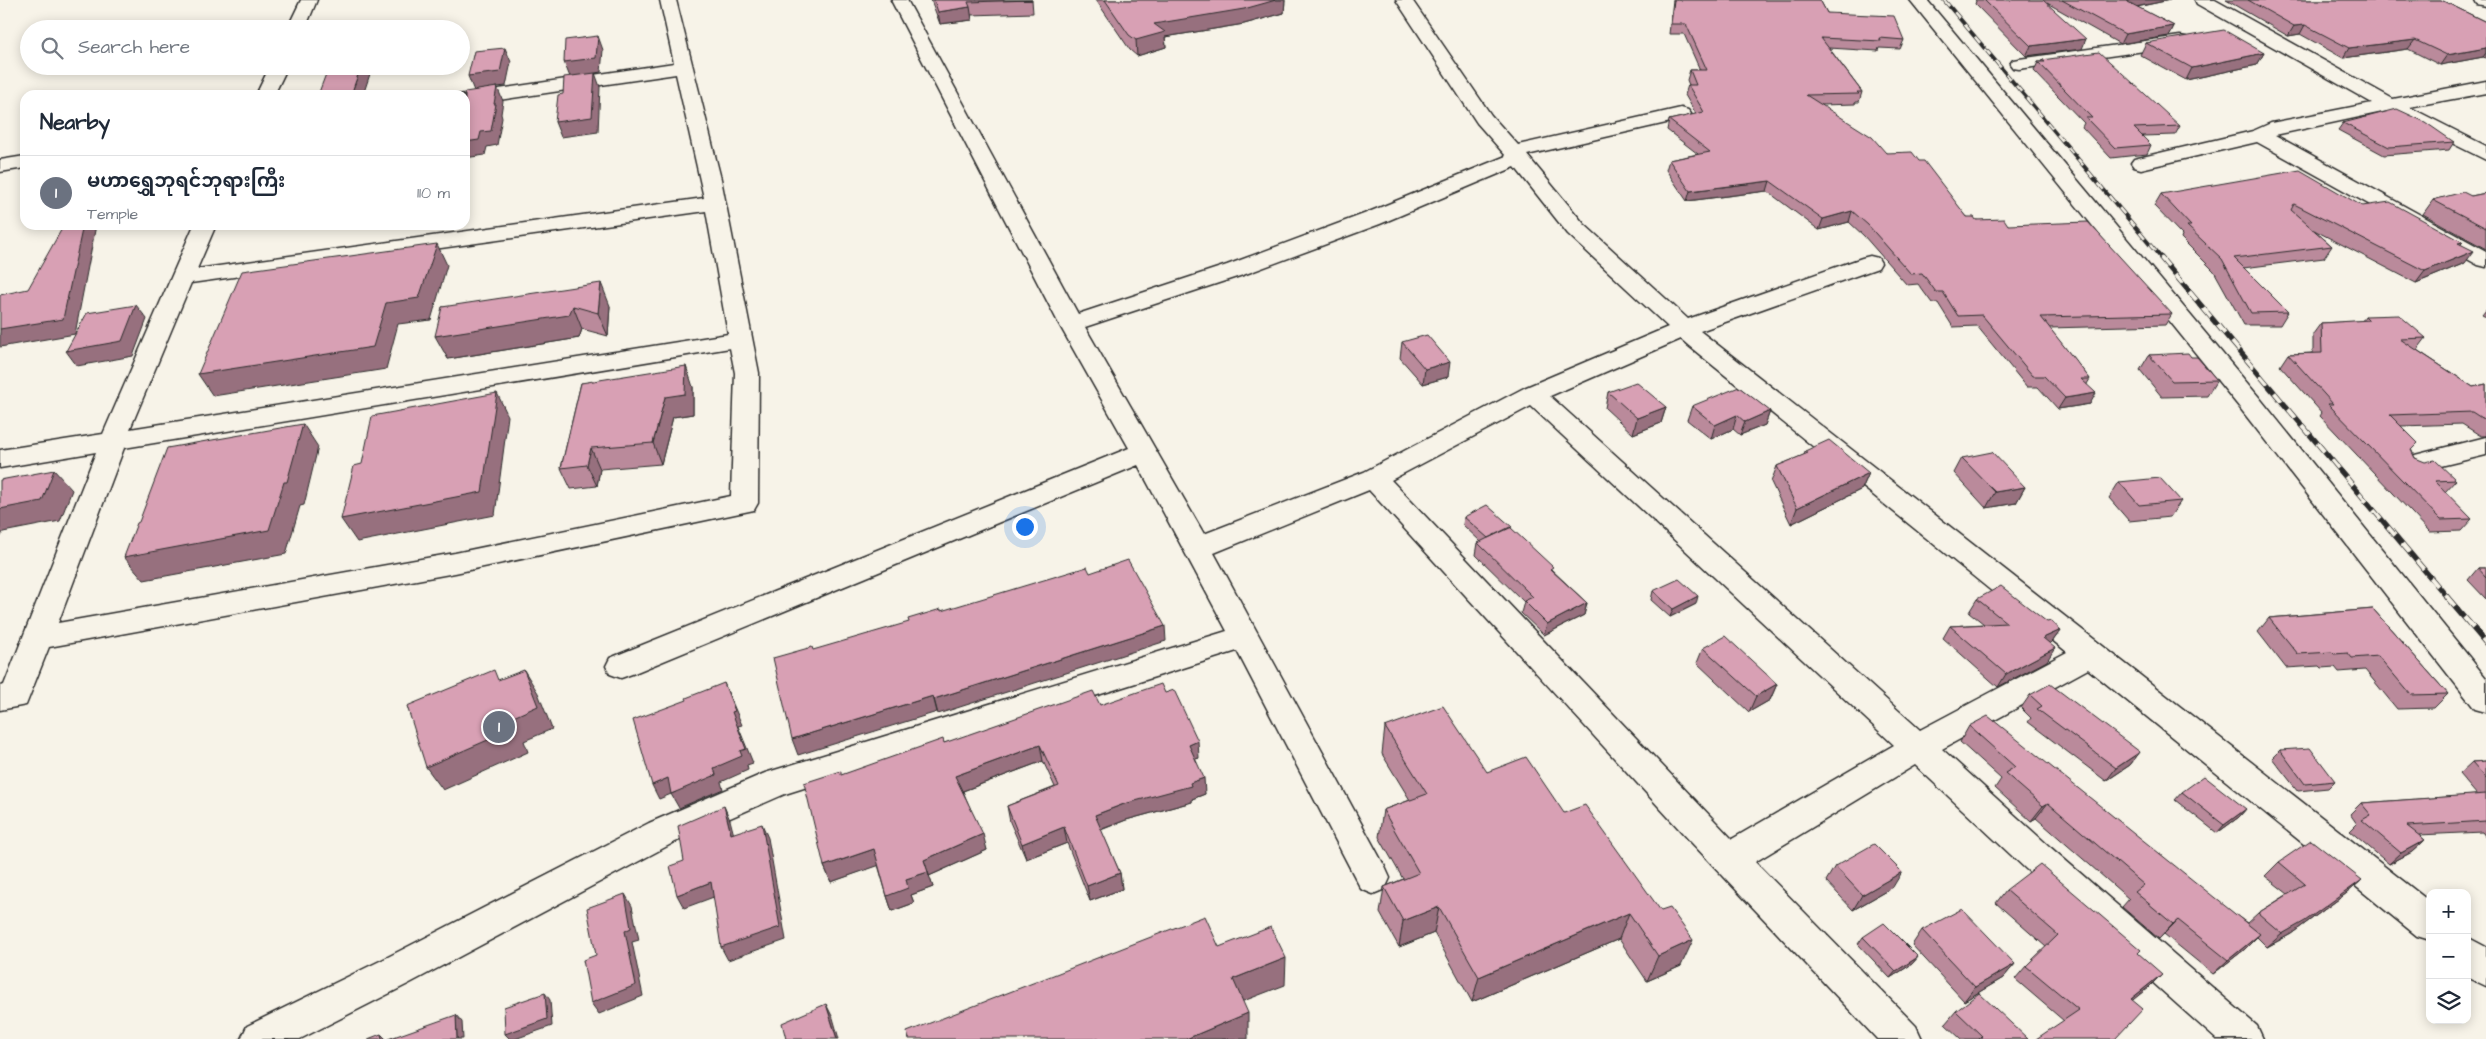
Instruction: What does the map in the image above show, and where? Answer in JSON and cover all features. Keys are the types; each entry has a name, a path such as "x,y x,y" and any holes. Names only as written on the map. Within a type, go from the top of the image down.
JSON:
{"street":[{"path":"300,20 309,0"},
{"path":"37,638 455,563 744,503 747,373 716,203 668,0"},
{"path":"899,0 1071,324 1198,548 1372,878"},
{"path":"1404,0 1484,119 1576,229 1683,328 2089,654 2426,921"},
{"path":"1918,0 2248,402 2486,700"},
{"path":"2203,0 2390,105 2486,154"},
{"path":"2224,33 2252,28"},
{"path":"2019,64 2195,38"},
{"path":"470,98 684,68"},
{"path":"267,90 275,75"},
{"path":"2141,163 2260,135 2271,129 2486,87"},
{"path":"1071,324 1235,270 1372,218 1516,155 1681,114"},
{"path":"2260,135 2486,260"},
{"path":"0,166 20,163"},
{"path":"182,278 716,203"},
{"path":"0,698 15,696 113,442 203,230"},
{"path":"1198,548 1373,478 1533,394 1683,328 1870,263"},
{"path":"0,459 740,339"},
{"path":"1533,394 1916,748 2244,1039"},
{"path":"2416,463 2486,446"},
{"path":"621,666 1144,452"},
{"path":"1373,478 1729,859 1903,1039"},
{"path":"260,1039 395,972 661,833 777,783 1245,637"},
{"path":"1729,859 1916,748 2089,654"},
{"path":"2471,957 2486,969"}],"building":[{"path":"934,0 1032,0 968,2 970,7 938,12"},
{"path":"1105,0 1276,0 1244,9 1154,24 1165,32 1136,40 1129,35"},
{"path":"1674,0 1820,0 1827,13 1894,16 1904,40 1880,38 1881,41 1821,38 1862,92 1857,92 1859,94 1806,95 1872,137 1886,153 1912,152 1919,161 1924,161 1967,217 1974,217 1976,220 2004,219 2008,225 2088,222 2172,314 2041,317 2090,379 2081,379 2096,393 2065,398 2044,376 2033,376 1982,315 1958,316 1943,292 1936,292 1922,273 1911,274 1868,225 1852,211 1823,219 1770,181 1690,191 1669,160 1710,152 1669,120 1704,112 1688,85 1696,85 1690,70 1707,70 1686,24 1671,24"},
{"path":"1984,0 2043,0 2086,39 2031,46"},
{"path":"2062,0 2130,0 2126,1 2174,26 2125,34"},
{"path":"2248,0 2441,0 2486,22 2486,48 2447,55 2415,40 2349,48 2305,25 2294,26"},
{"path":"2224,30 2264,53 2192,68 2146,43"},
{"path":"598,36 596,58 564,62 565,40"},
{"path":"505,48 500,72 468,76 470,75 474,51"},
{"path":"2099,52 2180,126 2134,128 2151,145 2115,148 2086,118 2092,118 2038,62"},
{"path":"595,73 592,117 555,122 558,95 563,94 564,77"},
{"path":"326,75 358,75 353,90 320,90"},
{"path":"497,87 491,131 481,132 479,140 470,141 470,91"},
{"path":"2397,109 2425,122 2454,142 2389,147 2343,123"},
{"path":"2300,170 2362,206 2390,202 2463,242 2458,243 2474,251 2425,271 2294,204 2291,210 2332,246 2234,258 2288,312 2251,313 2222,259 2187,226 2191,226 2161,194"},
{"path":"2463,192 2471,196 2486,193 2486,228 2433,200"},
{"path":"61,230 82,230 63,319 0,329 0,295 28,289"},
{"path":"437,244 419,298 386,303 373,347 198,374 242,271"},
{"path":"601,283 598,313 573,306 569,315 435,336 442,307"},
{"path":"136,305 122,341 66,351 87,313"},
{"path":"2399,315 2426,338 2400,339 2473,387 2486,384 2486,421 2472,412 2390,415 2418,443 2411,450 2415,458 2425,462 2435,460 2456,480 2435,481 2472,519 2441,520 2328,404 2333,404 2288,354 2322,353 2321,323 2369,320 2365,316"},
{"path":"1427,335 1450,362 1425,369 1402,342"},
{"path":"2188,353 2191,357 2197,357 2217,380 2172,381 2149,355"},
{"path":"686,366 685,394 665,397 653,443 591,448 587,465 561,468 581,383"},
{"path":"1636,382 1666,407 1637,418 1608,392"},
{"path":"1739,387 1770,411 1745,422 1737,415 1715,425 1692,406"},
{"path":"497,393 482,492 341,519 354,466 362,464 372,416"},
{"path":"303,424 287,482 284,482 269,530 124,557 167,448"},
{"path":"1829,440 1869,473 1797,508 1777,466 1808,453 1805,451"},
{"path":"1992,452 2025,487 1995,492 1962,458"},
{"path":"54,470 42,501 0,509 0,480"},
{"path":"2160,478 2181,501 2139,505 2119,482"},
{"path":"1487,505 1512,527 1488,538 1464,517"},
{"path":"1510,527 1553,567 1550,569 1587,603 1547,624 1524,601 1533,597 1478,543"},
{"path":"1128,560 1165,626 934,699 933,696 792,739 773,658 812,647 813,650 909,622 908,619 941,609 941,611 1087,567 1090,573"},
{"path":"2478,568 2486,568 2486,577"},
{"path":"1679,579 1698,596 1673,609 1653,591"},
{"path":"2001,586 2047,622 2051,621 2061,630 2043,638 2055,648 2006,674 1950,626 2007,623 1977,599"},
{"path":"2373,609 2448,694 2411,695 2378,656 2352,658 2348,653 2334,654 2332,652 2298,654 2269,618"},
{"path":"1725,636 1777,684 1756,696 1703,648"},
{"path":"494,670 498,680 524,670 538,706 509,719 513,729 426,767 407,706"},
{"path":"724,683 735,711 732,712 746,749 740,751 742,756 714,768 716,775 671,794 668,778 652,785 633,720 687,700 686,698"},
{"path":"1161,684 1165,693 1174,690 1198,741 1189,745 1204,778 1190,783 1191,786 1124,804 1095,815 1120,873 1087,886 1064,827 1022,844 1007,806 1059,786 1040,745 955,776 983,834 924,860 928,872 906,879 908,888 887,896 874,849 824,866 804,783 841,771 841,775 943,739 944,743 1093,691 1100,705"},
{"path":"2050,684 2140,752 2116,768 2037,709 2042,706 2030,695"},
{"path":"1443,706 1487,772 1526,757 1564,813 1585,805 1661,911 1670,908 1693,940 1658,956 1629,913 1479,977 1439,907 1403,921 1384,887 1419,873 1383,810 1427,794 1385,727"},
{"path":"1988,716 2260,934 2228,960 2178,920 2173,924 2135,892 2144,885 2048,803 2043,806 2005,773 2015,767 1969,726"},
{"path":"2310,748 2335,781 2305,784 2280,750"},
{"path":"2486,761 2486,778 2472,762"},
{"path":"2204,776 2246,809 2224,825 2182,792"},
{"path":"2486,794 2486,821 2407,826 2425,840 2401,853 2362,820 2371,815 2361,803"},
{"path":"724,806 731,834 762,824 780,927 721,947 711,882 677,895 670,866 684,861 678,826"},
{"path":"2311,840 2362,880 2305,921 2282,934 2258,913 2305,884 2279,862"},
{"path":"1874,844 1902,872 1862,895 1835,866"},
{"path":"2040,864 2141,950 2138,953 2162,974 2131,999 2143,1009 2115,1039 2036,1039 2079,1010 2026,966 2058,935 2006,890"},
{"path":"625,894 631,928 625,931 636,985 591,1003 583,960 596,955 587,908"},
{"path":"1962,909 2015,964 1975,987 1922,930"},
{"path":"1205,916 1219,947 1271,927 1286,958 1233,979 1248,1013 1186,1039 909,1039 907,1032"},
{"path":"1884,923 1918,957 1896,971 1863,937"},
{"path":"545,993 547,1019 505,1034 504,1007"},
{"path":"1979,993 2028,1039 1979,1039 1982,1036 1956,1011"},
{"path":"826,1004 837,1039 786,1039 782,1023"},
{"path":"456,1015 457,1039 388,1039"},
{"path":"381,1034 382,1039 368,1039"}],"railway":[{"path":"1944,0 2162,259"},
{"path":"2161,258 2447,597"},
{"path":"2446,596 2486,643"}],"place":[{"name":"မဟာရွှေဘုရင်ဘုရားကြီး","path":"499,727"}]}
